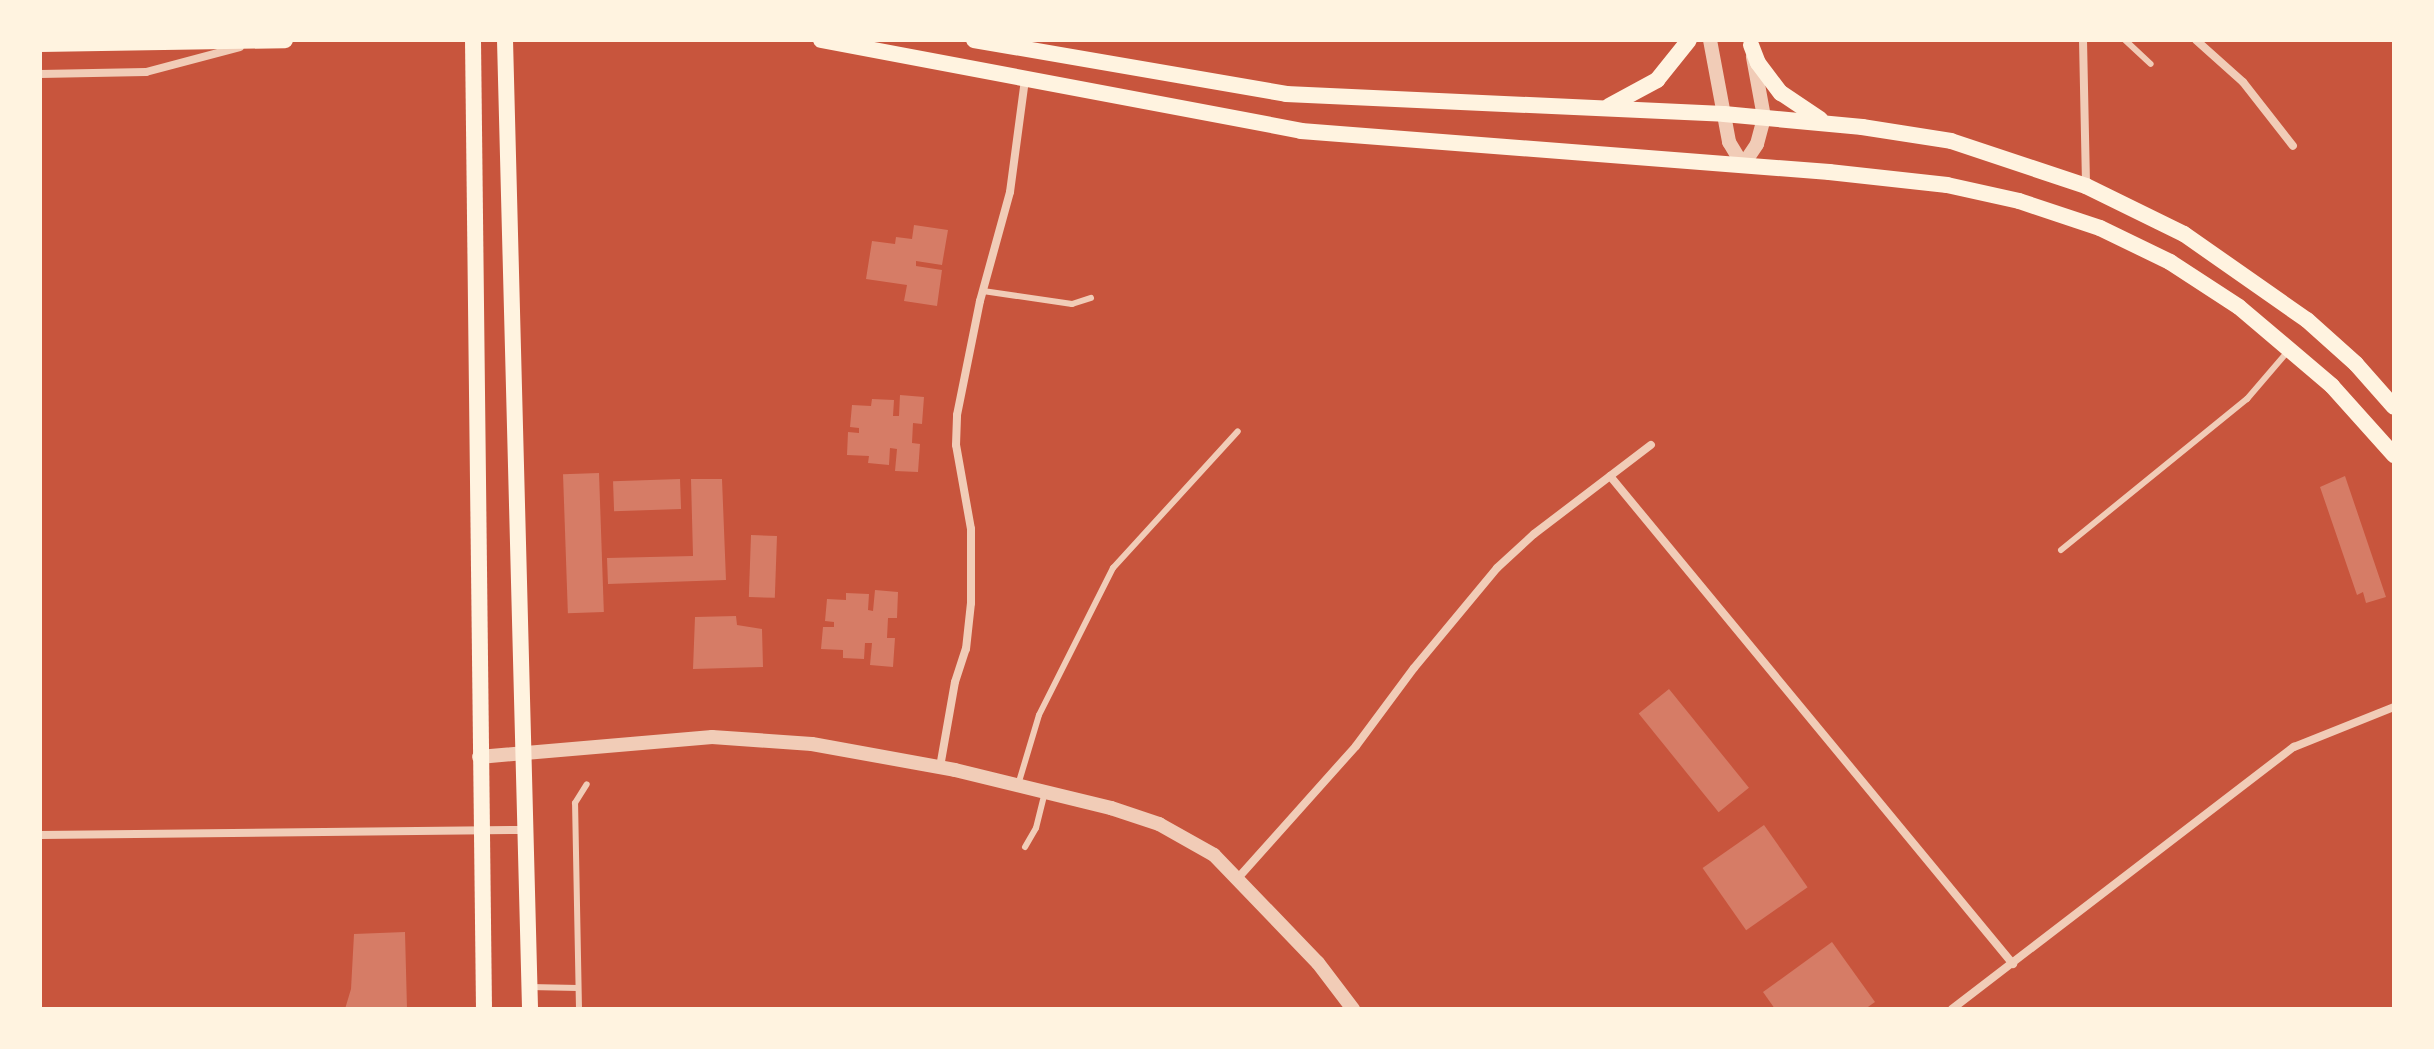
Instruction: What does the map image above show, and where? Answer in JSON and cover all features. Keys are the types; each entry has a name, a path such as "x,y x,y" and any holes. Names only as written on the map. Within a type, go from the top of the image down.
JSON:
{"main road":[{"path":"40,44 285,40"},
{"path":"473,40 484,1009"},
{"path":"505,40 530,1009"},
{"path":"821,40 1301,131 1743,165 1947,185 2019,201 2100,228 2170,262 2239,307 2332,386 2394,455"},
{"path":"974,40 1286,94 1724,114 1845,125 1951,141 2086,186 2184,234 2255,281 2346,355 2394,407"},
{"path":"1602,109 1640,92 1657,80 1689,40"},
{"path":"1750,43 1763,71 1781,93 1810,114 1845,125"}],"street":[{"path":"1710,40 1729,142 1743,165 1757,144 1764,117 1750,43"},
{"path":"2083,40 2086,186"},
{"path":"2196,40 2243,82 2293,146"},
{"path":"40,74 146,72 258,42"},
{"path":"940,767 955,682 966,649 971,603 971,529 956,445 957,415 983,291 1010,192 1025,78"},
{"path":"1238,878 1356,746 1489,576 1534,534 1651,445"},
{"path":"1610,476 2013,964"},
{"path":"1952,1009 2294,747 2394,707"},
{"path":"479,757 712,737 812,744 940,767 1159,824 1214,855 1318,963 1353,1009"},
{"path":"40,835 524,830"}],"lane":[{"path":"2125,40 2151,64"},
{"path":"983,291 1072,304 1091,298"},
{"path":"2061,550 2247,399 2290,349"},
{"path":"1018,785 1039,715 1113,568 1238,431"},
{"path":"579,1009 575,803 587,784"},
{"path":"1025,847 1036,828 1045,792"},
{"path":"530,987 578,988"}],"building":[{"path":"914,225 948,230 942,265 916,261 916,266 942,270 937,306 904,301 907,285 866,279 872,241 895,244 896,237 912,239"},
{"path":"900,395 924,397 922,424 913,423 912,443 920,444 918,472 895,471 897,449 890,448 889,465 868,463 869,456 847,455 848,432 859,433 859,428 850,427 852,405 871,406 872,399 894,400 893,416 899,416"},
{"path":"599,473 604,612 568,613 563,474"},
{"path":"2345,476 2386,597 2366,603 2363,592 2357,595 2320,487"},
{"path":"680,479 681,509 614,511 613,481"},
{"path":"691,479 722,479 726,580 608,584 607,558 693,556"},
{"path":"751,535 777,536 775,598 749,597"},
{"path":"875,590 898,592 897,618 888,618 887,638 895,638 893,667 870,665 872,643 865,643 864,659 843,658 843,650 821,649 823,627 834,627 834,622 825,621 827,599 846,600 846,593 869,594 868,610 873,611"},
{"path":"736,616 737,625 762,629 763,667 693,669 695,617"},
{"path":"1669,689 1749,788 1719,812 1639,714"},
{"path":"1764,825 1808,887 1746,930 1703,868"},
{"path":"405,932 407,1009 345,1009 351,989 354,934"},
{"path":"1832,942 1875,1002 1865,1009 1775,1009 1763,992"}]}
